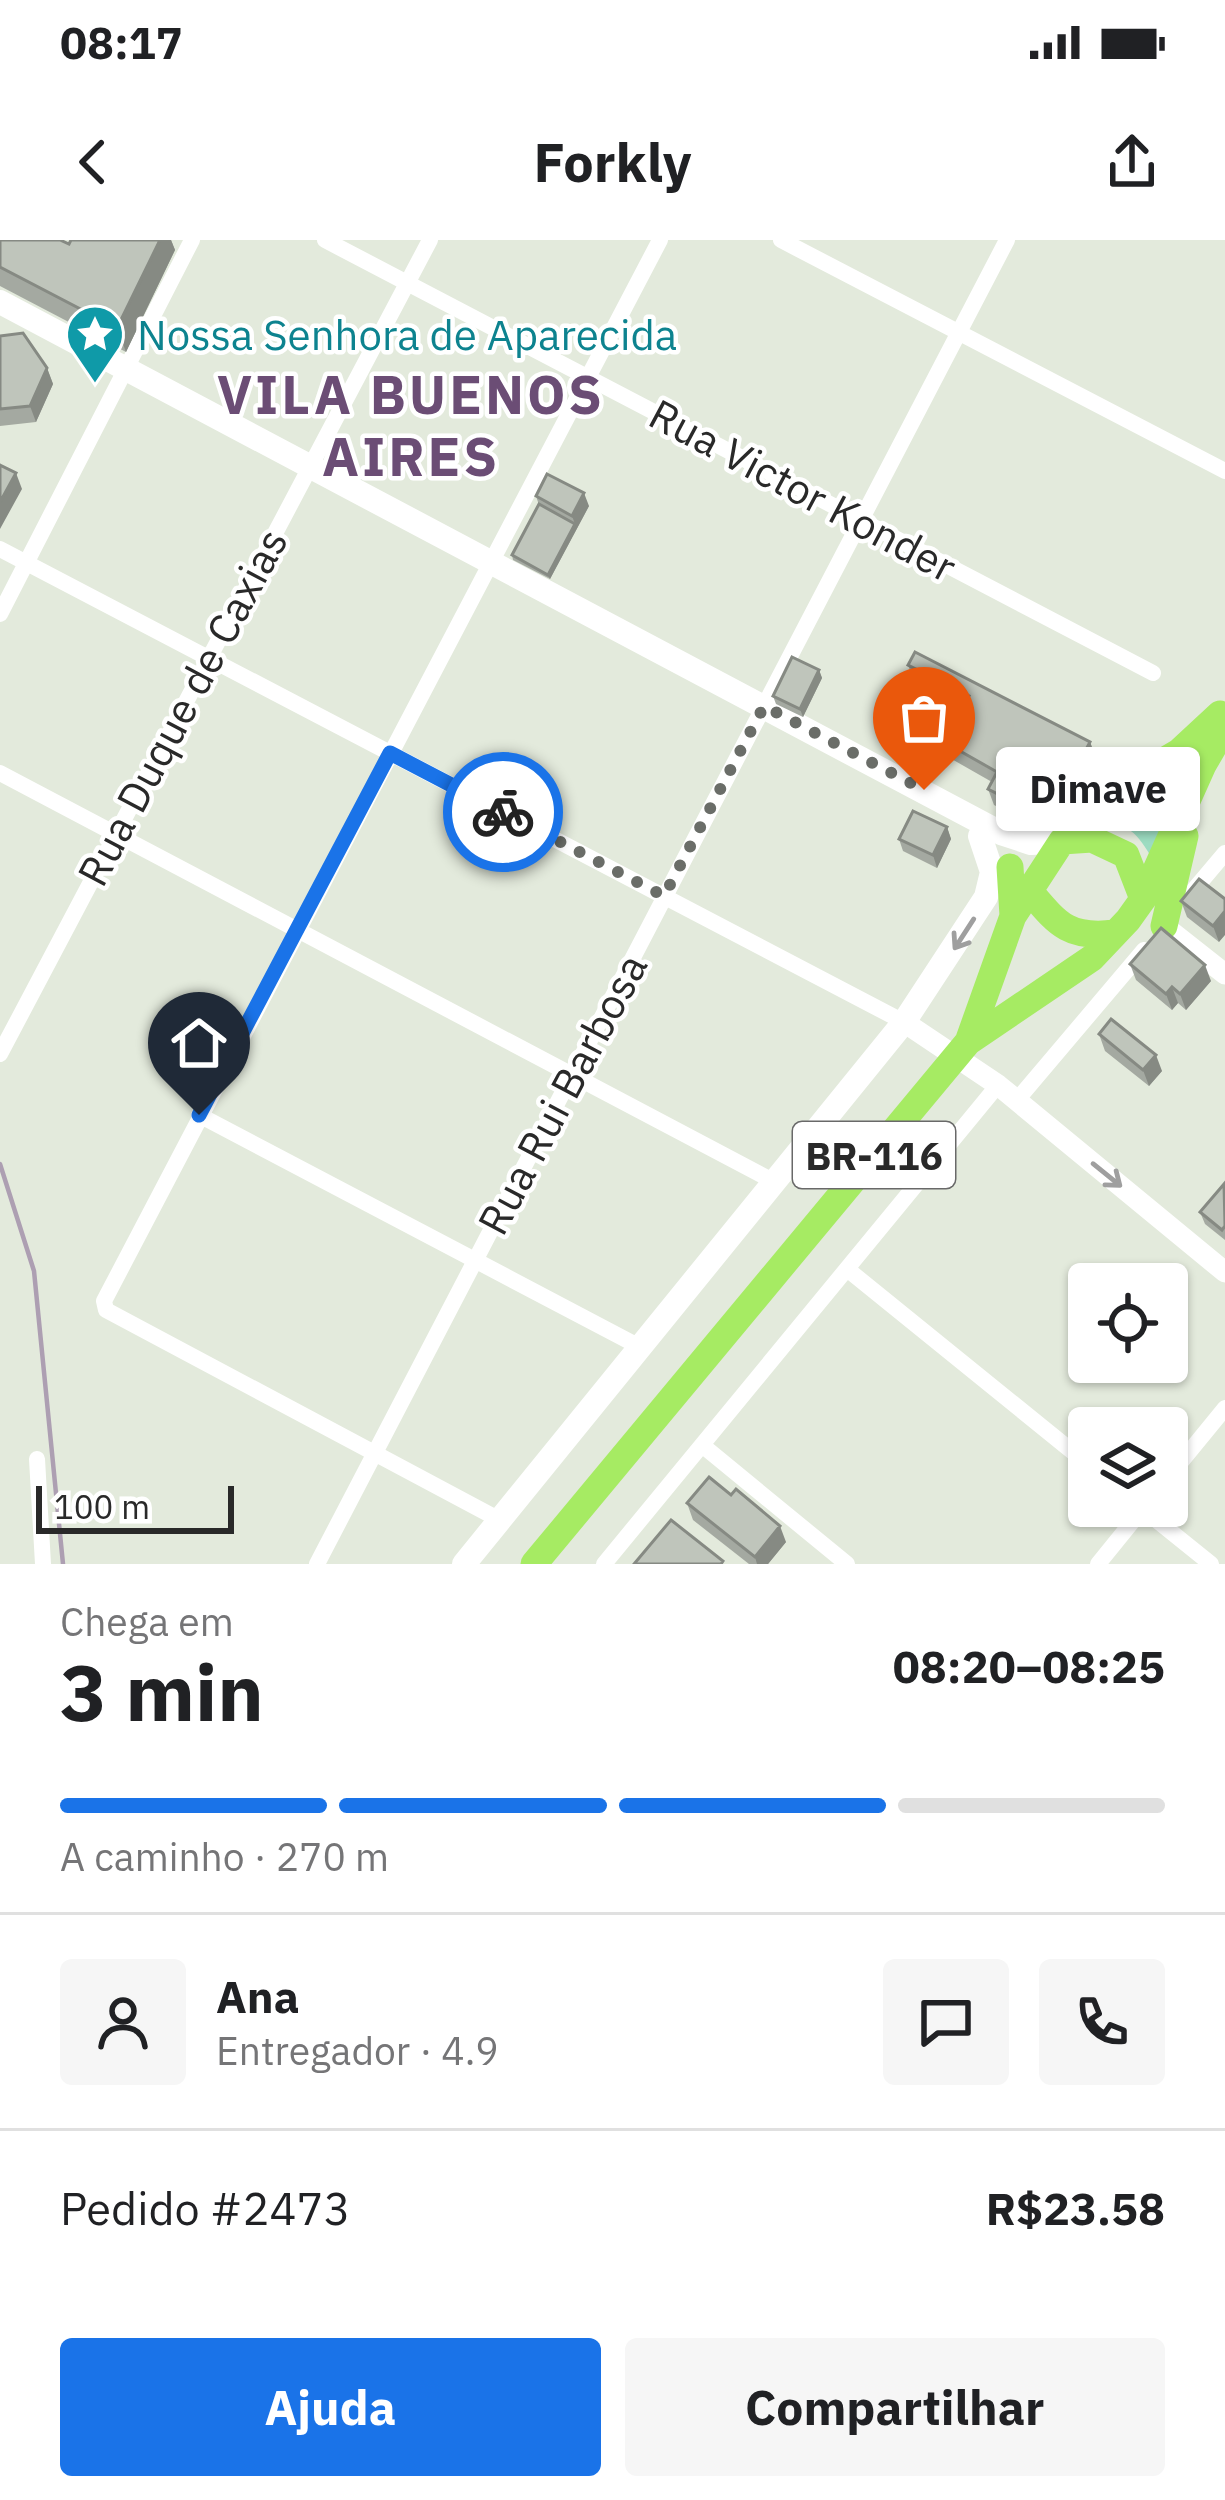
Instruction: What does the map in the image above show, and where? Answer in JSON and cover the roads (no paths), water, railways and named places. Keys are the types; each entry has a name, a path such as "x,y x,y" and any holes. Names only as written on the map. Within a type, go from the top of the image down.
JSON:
{"highway":[{"name":"BR-116","path":"968,1042 1013,916 1062,842 1121,786 1179,752 1225,709"},
{"name":"BR-116","path":"534,1564 968,1042 1092,958 1143,899 1225,727"},
{"path":"1165,926 1203,765"},
{"path":"1062,842 1092,838 1126,855 1143,899"},
{"path":"1010,867 1013,916"},
{"path":"1028,889 1055,921 1074,933 1114,933"}],"main road":[{"path":"0,302 122,375 760,712 1001,833 1030,843 1062,842"},
{"path":"0,320 122,375"},
{"path":"760,712 980,836 1028,889"},
{"path":"464,1564 904,1022 986,897 992,872 980,836"}],"street":[{"path":"0,614 192,240"},
{"name":"Rua Victor Konder","path":"325,240 1153,673"},
{"name":"Rua Duque de Caxias","path":"1,1050 430,240"},
{"path":"500,1520 106,1310 104,1301 660,240"},
{"path":"781,240 1225,471"},
{"name":"Rua Rui Barbosa","path":"317,1564 1006,240"},
{"path":"0,549 904,1022 998,1085 1225,1272"},
{"path":"0,772 773,1181"},
{"path":"1017,1100 1225,853"},
{"path":"1165,926 1225,974"},
{"path":"604,1564 998,1085"},
{"path":"199,1115 638,1346"},
{"path":"847,1269 1068,1448"},
{"path":"1188,1453 1225,1408"},
{"path":"701,1445 847,1564"},
{"path":"37,1460 43,1564"},
{"path":"1098,1564 1127,1527"},
{"path":"1166,1527 1211,1564"}],"railway":[{"path":"0,1164 34,1271 63,1564"}],"place":[{"name":"Nossa Senhora de Aparecida","path":"95,385"},
{"name":"Dimave","path":"924,790"}],"district":[{"name":"VILA BUENOS AIRES","path":"411,426"}]}
